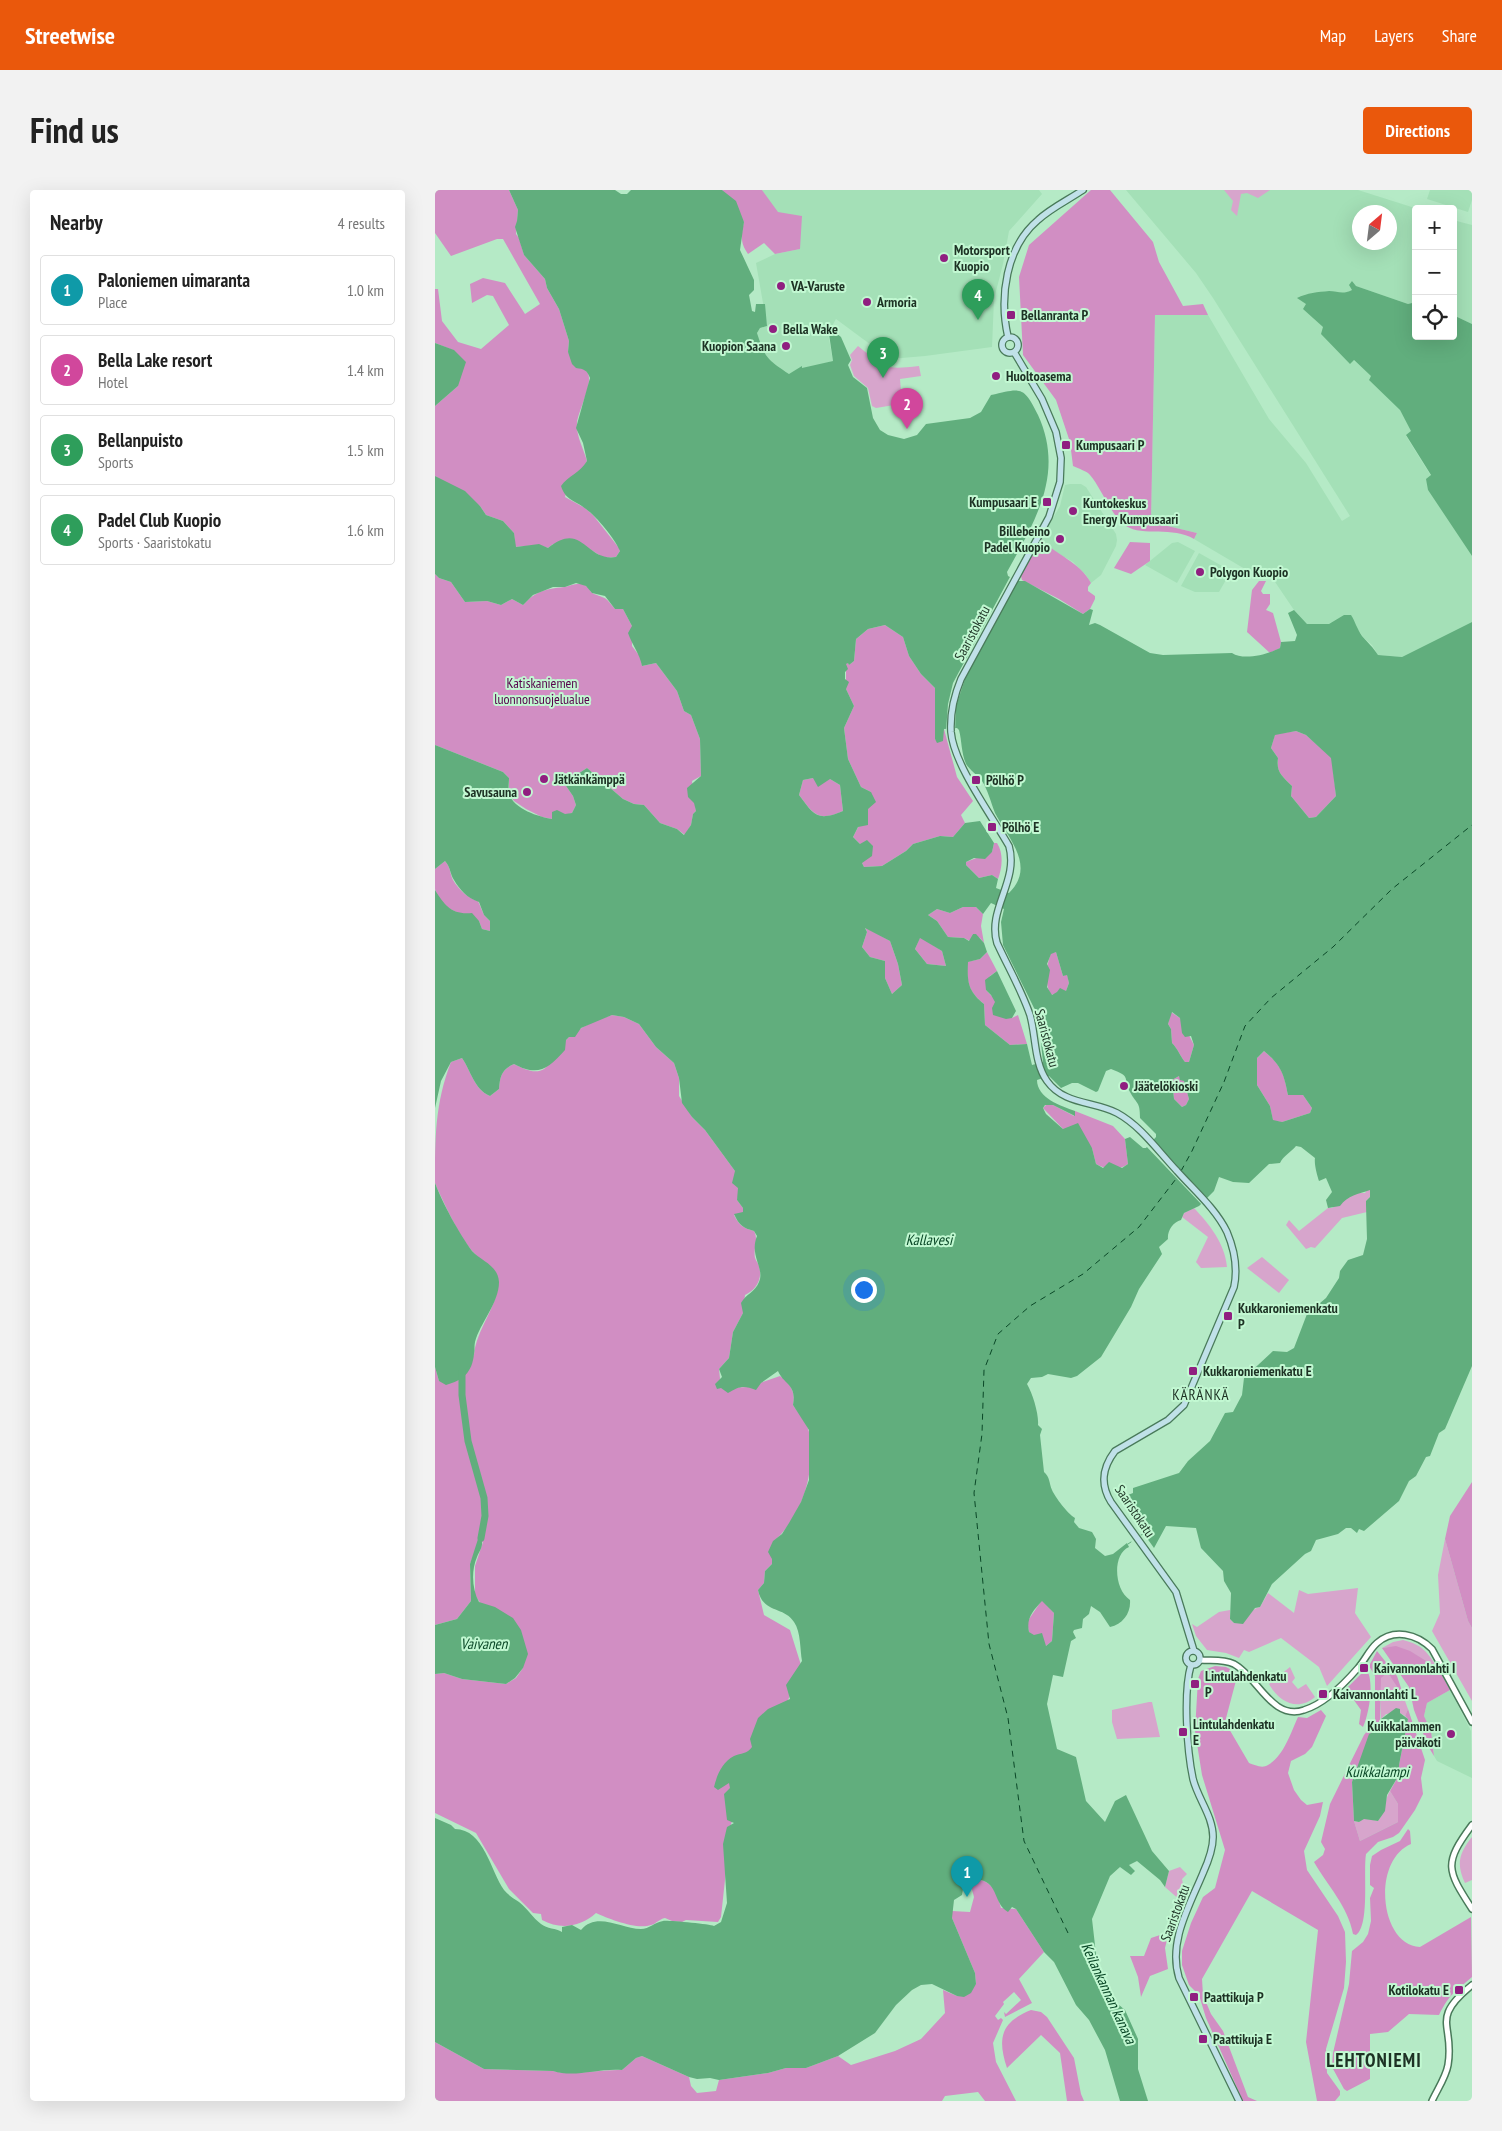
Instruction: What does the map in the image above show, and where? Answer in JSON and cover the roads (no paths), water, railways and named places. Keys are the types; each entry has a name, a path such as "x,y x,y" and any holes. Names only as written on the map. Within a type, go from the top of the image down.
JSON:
{"main road":[{"path":"1008,337 1005,310 1007,276 1015,251 1026,231 1039,219 1083,190"},
{"path":"1008,337 1013,337 1017,341 1018,347 1014,352 1007,352 1003,348 1003,342 1008,337"},
{"name":"Saaristokatu","path":"1014,352 1042,399 1056,432 1061,458 1060,482 1054,506 956,691 951,717 951,734 968,776 1009,846 1012,867 1007,887 996,912 993,932 1028,1010 1046,1080 1054,1090 1064,1097 1094,1104 1115,1112 1137,1128 1215,1213 1226,1231 1237,1264 1234,1287 1227,1306 1184,1405 1168,1420 1115,1451 1109,1458 1103,1479 1104,1490 1111,1502 1177,1592 1194,1651"},
{"path":"1194,1651 1199,1654 1201,1660 1196,1665 1191,1665 1187,1662 1187,1654 1194,1651"},
{"name":"Saaristokatu","path":"1191,1665 1187,1710 1193,1780 1211,1824 1213,1836 1209,1860 1176,1940 1175,1964 1179,1978 1239,2101"}],"street":[{"path":"1201,1660 1219,1660 1234,1664 1247,1673 1273,1703 1282,1709 1297,1712 1311,1708 1336,1690 1357,1669 1378,1642 1394,1635 1410,1635 1425,1642 1432,1649 1472,1722"},
{"path":"1472,1825 1457,1844 1451,1865 1455,1881 1472,1909"},
{"path":"1432,2101 1448,2065 1446,2021 1448,2013 1457,1998 1472,1985"}],"water":[{"name":"Kallavesi","path":"509,190 615,190 621,194 627,194 631,190 722,190 736,201 744,222 740,250 754,280 754,290 749,295 752,311 755,312 756,304 765,304 767,326 760,328 757,333 768,357 789,374 802,366 802,368 833,361 829,334 836,333 841,337 851,360 848,365 853,377 867,388 873,418 880,430 888,435 904,439 917,435 926,424 970,418 981,412 991,395 1008,391 1024,393 1038,415 1046,437 1047,477 1036,515 1007,572 1008,576 1018,581 1025,581 1083,614 1090,609 1093,610 1089,625 1095,623 1100,625 1150,653 1163,655 1232,653 1249,657 1256,656 1280,648 1281,642 1295,641 1297,635 1288,613 1294,610 1307,624 1329,624 1344,615 1351,615 1362,636 1378,655 1402,657 1472,622 1472,1366 1445,1429 1439,1433 1430,1456 1426,1457 1416,1476 1409,1481 1399,1501 1364,1531 1359,1529 1357,1533 1351,1528 1346,1528 1338,1534 1316,1540 1311,1551 1305,1554 1272,1584 1260,1607 1255,1608 1243,1624 1234,1623 1230,1619 1231,1593 1224,1581 1223,1571 1201,1548 1196,1528 1166,1526 1154,1548 1125,1501 1128,1495 1133,1493 1133,1488 1179,1473 1188,1461 1210,1441 1225,1413 1233,1412 1242,1395 1244,1378 1273,1351 1287,1352 1294,1348 1307,1314 1326,1298 1348,1260 1363,1255 1367,1239 1366,1201 1370,1197 1370,1190 1350,1197 1340,1206 1328,1208 1326,1200 1332,1192 1326,1178 1319,1181 1315,1158 1301,1147 1296,1146 1280,1163 1269,1164 1249,1183 1233,1182 1219,1177 1214,1191 1199,1206 1184,1213 1181,1220 1173,1225 1168,1233 1168,1239 1159,1247 1162,1254 1139,1289 1131,1307 1101,1357 1077,1376 1071,1378 1048,1374 1042,1377 1031,1378 1027,1384 1035,1404 1038,1425 1042,1429 1040,1435 1044,1472 1056,1497 1075,1518 1074,1522 1079,1528 1092,1532 1096,1539 1095,1548 1105,1556 1113,1554 1127,1543 1129,1547 1120,1557 1117,1572 1121,1588 1130,1600 1128,1613 1122,1621 1110,1627 1100,1612 1091,1606 1089,1614 1083,1619 1082,1628 1073,1632 1076,1638 1071,1641 1063,1677 1053,1675 1047,1704 1057,1749 1076,1757 1086,1801 1105,1822 1115,1801 1126,1795 1152,1851 1169,1871 1165,1887 1160,1880 1137,1861 1129,1865 1135,1871 1131,1875 1120,1867 1110,1876 1092,1919 1100,1989 1125,2010 1138,2039 1138,2069 1148,2101 1120,2101 1105,2050 1089,2020 1076,2005 1054,1962 1044,1952 1016,1909 1012,1907 1008,1912 1000,1904 990,1886 981,1880 973,1886 969,1882 964,1883 962,1895 954,1900 952,1918 975,1973 976,1984 971,1993 964,1997 957,1996 932,1984 921,1985 912,1990 896,2005 875,2033 838,2056 806,2068 786,2068 768,2073 719,2080 710,2078 697,2079 642,2056 636,2058 622,2070 570,2074 553,2071 484,2069 435,2042 435,1818 473,1836 480,1844 504,1890 522,1904 543,1926 562,1932 562,1927 572,1925 581,1930 594,1922 602,1921 641,1929 666,1921 714,1926 721,1922 727,1903 723,1844 727,1827 734,1823 727,1820 724,1794 730,1788 729,1783 718,1790 714,1787 726,1762 752,1747 750,1739 758,1718 768,1709 790,1699 786,1685 802,1661 799,1636 794,1622 790,1617 764,1603 758,1590 764,1583 765,1571 772,1564 772,1559 768,1552 773,1541 782,1534 789,1523 801,1502 809,1480 809,1430 793,1405 792,1389 778,1371 761,1383 756,1390 742,1387 728,1393 721,1388 717,1389 715,1384 722,1377 719,1369 729,1358 733,1332 743,1313 741,1303 759,1282 760,1272 755,1250 757,1236 754,1231 742,1226 734,1214 743,1212 743,1208 737,1200 738,1188 732,1183 735,1171 705,1130 682,1103 679,1078 674,1063 656,1047 639,1024 624,1017 612,1015 581,1028 575,1037 569,1037 566,1040 565,1050 553,1062 542,1069 530,1070 514,1064 510,1066 502,1074 499,1089 490,1096 476,1084 462,1058 451,1062 441,1081 435,1108 435,890 442,901 454,911 472,913 479,921 482,929 490,931 490,921 484,915 479,902 467,896 459,887 445,861 435,869 435,745 503,772 509,778 509,794 512,799 521,808 534,814 552,819 552,812 557,810 565,814 572,813 576,805 573,796 564,783 587,768 623,799 634,804 644,805 660,823 677,829 684,835 691,825 693,814 696,811 694,803 688,797 687,788 701,776 700,739 691,715 684,711 677,691 656,663 642,666 640,657 628,633 632,626 623,609 615,609 605,596 592,593 586,586 576,583 565,587 553,587 533,595 523,605 512,599 501,605 487,601 465,602 451,582 439,578 435,574 435,476 465,491 486,515 503,521 514,533 516,547 539,544 548,548 569,538 577,540 597,554 606,557 616,557 620,551 600,523 586,509 565,495 561,486 581,469 587,461 583,443 576,428 590,378 585,370 576,368 572,364 568,352 569,341 559,309 547,288 545,279 524,255 515,227 518,210","holes":["885,625 903,637 909,656 921,674 935,688 935,739 937,743 943,741 944,729 957,728 959,730 966,764 982,781 995,813 1017,852 1020,872 1017,883 1009,893 996,888 998,879 992,875 979,878 966,865 966,862 974,858 985,859 992,852 994,843 980,821 965,823 953,837 940,836 913,844 906,851 882,866 864,867 862,863 872,856 873,846 867,840 860,844 853,837 858,827 868,825 868,809 876,802 871,792 861,787 848,759 844,728 854,706 846,689 849,682 845,679 845,672 848,669 846,664 848,663 849,665 854,661 856,639 868,629","1296,731 1306,735 1331,758 1336,796 1316,817 1309,818 1291,796 1292,786 1281,774 1278,767 1278,758 1271,748 1275,735","813,778 818,787 830,779 840,785 843,811 827,816 817,815 799,795 803,780","991,903 1004,909 1001,922 1003,945 1035,1010 1039,1030 1046,1029 1050,1031 1050,1038 1047,1042 1041,1043 1043,1062 1032,1065 1027,1044 1010,1045 985,1025 984,1004 975,995 968,981 968,962 980,959 987,952 984,943 976,934 973,934 969,941 964,938 948,937 937,921 928,915 937,909 950,913 963,907 976,907 983,914","865,928 890,941 898,964 902,985 892,994 885,978 885,961 870,957 862,947 867,932","920,938 942,951 946,966 927,964 915,949","1056,952 1063,976 1067,975 1069,983 1066,991 1060,988 1052,995 1047,987 1050,970 1047,964 1051,954","1172,1012 1180,1018 1182,1033 1185,1037 1191,1036 1194,1045 1189,1062 1185,1062 1172,1043 1171,1029 1168,1024","1264,1051 1281,1070 1288,1095 1303,1095 1312,1108 1310,1113 1282,1122 1273,1120 1270,1106 1257,1085 1257,1058","1111,1069 1125,1076 1130,1092 1139,1106 1140,1118 1156,1134 1156,1137 1146,1148 1143,1148 1130,1137 1125,1139 1128,1164 1122,1168 1109,1162 1103,1168 1096,1164 1092,1148 1078,1123 1063,1129 1046,1114 1043,1108 1045,1105 1053,1105 1075,1116 1075,1111 1057,1104 1045,1096 1041,1092 1037,1080 1049,1076 1061,1088 1072,1083 1078,1083 1096,1092 1106,1071","1179,1076 1180,1080 1184,1081 1189,1099 1186,1105 1182,1107 1174,1099 1172,1080","1042,1601 1054,1613 1052,1641 1046,1646 1042,1633 1034,1635 1029,1632 1029,1619"]},
{"path":"1352,281 1356,286 1408,304 1412,303 1412,340 1457,340 1457,317 1472,324 1472,556 1428,490 1426,479 1431,475 1406,435 1411,431 1400,410 1369,380 1371,376 1354,360 1350,364 1321,334 1323,327 1303,309 1306,304 1297,298 1329,291 1343,293 1352,290 1349,285"},
{"path":"435,343 454,350 466,362 458,386 435,406"},
{"path":"997,971 1016,1011 1012,1018 1006,1019 993,1015 992,1008 995,1002 986,990 985,980"},
{"path":"435,1183 467,1244 476,1255 496,1271 499,1282 496,1298 477,1335 473,1361 469,1371 462,1378 446,1385 439,1381 435,1367"},
{"name":"Vaivanen","path":"481,1538 482,1546 475,1562 473,1574 474,1586 479,1602 495,1607 513,1618 521,1630 528,1654 523,1668 515,1678 506,1684 462,1679 444,1673 435,1674 435,1625 457,1619 471,1601 470,1564 478,1539"},
{"name":"Kuikkalampi","path":"1396,1708 1400,1709 1400,1713 1408,1719 1399,1765 1399,1775 1387,1795 1385,1811 1378,1821 1364,1819 1359,1822 1354,1821 1352,1782 1369,1734 1378,1728 1381,1719"}],"waterway":[{"path":"462,1371 462,1395 468,1441 484,1498 485,1516 481,1538"}],"place":[{"name":"Motorsport Kuopio","path":"944,258"},
{"name":"VA-Varuste","path":"781,286"},
{"name":"Armoria","path":"867,302"},
{"name":"Bellanranta P","path":"1011,315"},
{"name":"Padel Club Kuopio","path":"978,320"},
{"name":"Bella Wake","path":"773,329"},
{"name":"Kuopion Saana","path":"786,346"},
{"name":"Huoltoasema","path":"996,376"},
{"name":"Bellanpuisto","path":"883,378"},
{"name":"Bella Lake resort","path":"907,429"},
{"name":"Kumpusaari P","path":"1066,445"},
{"name":"Kumpusaari E","path":"1047,502"},
{"name":"Kuntokeskus Energy Kumpusaari","path":"1073,511"},
{"name":"Billebeino Padel Kuopio","path":"1060,539"},
{"name":"Polygon Kuopio","path":"1200,572"},
{"name":"Jätkänkämppä","path":"544,779"},
{"name":"Pölhö P","path":"976,780"},
{"name":"Savusauna","path":"527,792"},
{"name":"Pölhö E","path":"992,827"},
{"name":"Jäätelökioski","path":"1124,1086"},
{"name":"Kukkaroniemenkatu P","path":"1228,1316"},
{"name":"Kukkaroniemenkatu E","path":"1193,1371"},
{"name":"Kaivannonlahti I","path":"1364,1668"},
{"name":"Lintulahdenkatu P","path":"1195,1684"},
{"name":"Kaivannonlahti L","path":"1323,1694"},
{"name":"Lintulahdenkatu E","path":"1183,1732"},
{"name":"Kuikkalammen päiväkoti","path":"1451,1734"},
{"name":"Paloniemen uimaranta","path":"967,1897"},
{"name":"Kotilokatu E","path":"1459,1990"},
{"name":"Paattikuja P","path":"1194,1997"},
{"name":"Paattikuja E","path":"1203,2039"}],"district":[{"name":"KÄRÄNKÄ","path":"1201,1394"},
{"name":"LEHTONIEMI","path":"1374,2060"}],"park label":[{"name":"Katiskaniemen luonnonsuojelualue","path":"542,692"}],"water label":[{"name":"Keilankannan kanava","path":"1109,1993"}]}
